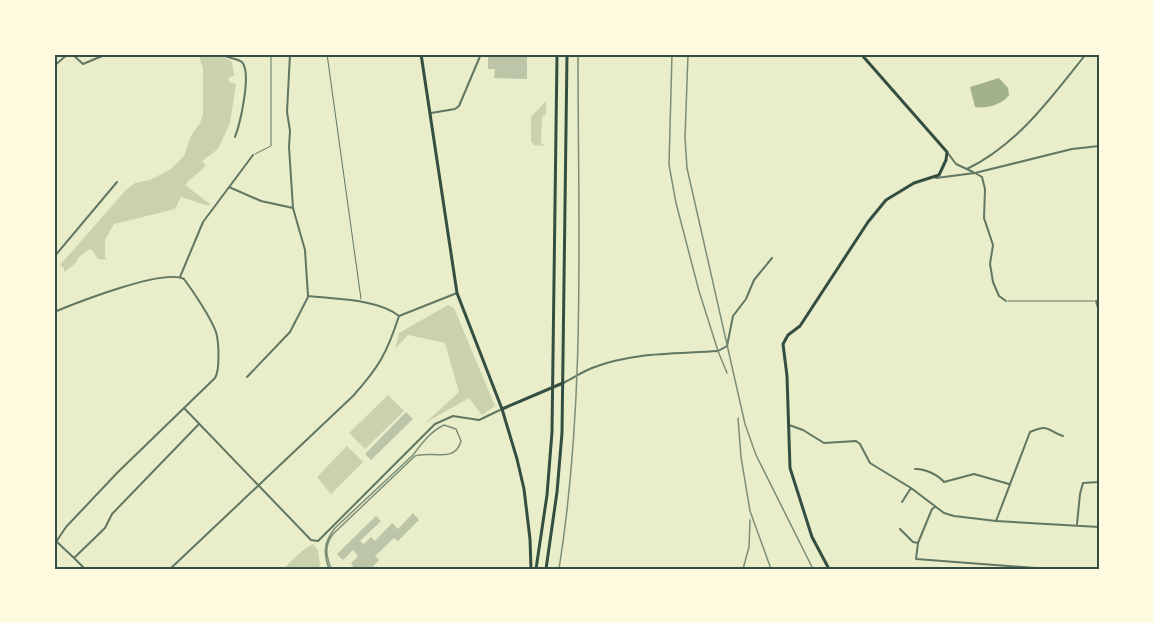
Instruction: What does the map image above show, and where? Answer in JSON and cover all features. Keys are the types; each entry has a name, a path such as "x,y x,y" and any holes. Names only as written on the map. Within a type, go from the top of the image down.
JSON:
{"main road":[{"path":"421,54 457,293 502,409 524,489 531,569"},
{"path":"536,569 550,463 557,54"},
{"path":"546,569 560,463 567,54"},
{"path":"829,569 812,537 790,468 784,340 800,326 868,222 886,200 914,183 936,178 942,172 947,152 861,54"},
{"path":"502,409 563,383"}],"street":[{"path":"54,66 70,54 83,64 107,54"},
{"path":"220,54 243,63 244,98 235,136"},
{"path":"247,377 290,332 308,296 305,250 293,208 290,126 287,112 290,54"},
{"path":"431,113 455,109 459,106 481,54"},
{"path":"968,169 991,156 1015,138 1086,54"},
{"path":"936,178 975,173 1082,147 1099,146"},
{"path":"947,152 956,164 982,177 985,189 984,218 993,245 990,264 993,282 999,296 1006,301"},
{"path":"180,277 203,222 253,155"},
{"path":"54,257 117,182"},
{"path":"228,187 261,201 293,208"},
{"path":"563,383 593,367 614,362 641,356 718,351 727,346 733,316 741,308 754,280 772,258"},
{"path":"54,312 103,292 180,277 187,284 216,333 219,366 215,378 117,473 66,527 55,544 85,569"},
{"path":"399,316 457,293"},
{"path":"308,296 361,302 388,309 399,316"},
{"path":"1098,302 1099,311"},
{"path":"170,569 353,396 373,374 388,350 399,316"},
{"path":"184,408 311,540 318,541 435,424 453,416 479,420 502,409"},
{"path":"74,558 105,528 112,514 199,423"},
{"path":"789,425 803,430 824,443 856,441 870,463 911,488 944,513 996,521 1099,526"},
{"path":"996,521 1030,432 1051,428 1062,436"},
{"path":"915,469 921,468 941,478 944,482 974,474 1009,484"},
{"path":"1077,525 1083,483 1099,482"},
{"path":"902,502 911,488"},
{"path":"936,507 932,509 918,543 916,556 919,560 1048,569"},
{"path":"900,529 913,542 918,543"}],"lane":[{"path":"253,155 271,146 271,54"},
{"path":"327,54 361,302"},
{"path":"1006,301 1090,299 1098,302"}],"shaded area":[{"path":"198,54 219,54 232,62 234,76 229,77 229,82 236,84 230,123 218,149 202,161 206,165 185,185 210,204 209,206 181,197 175,209 114,224 105,240 105,258 108,260 98,259 89,249 64,272 64,268 60,265 126,190 135,183 150,180 171,169 184,156 191,136 203,115 203,68"},
{"path":"999,78 1008,88 1009,95 993,106 975,107 970,87"},
{"path":"546,101 546,115 542,116 541,143 545,146 534,145 531,141 531,117"},
{"path":"448,305 454,308 495,406 482,415 469,398 425,423 459,392 445,343 408,335 395,349 399,333"},
{"path":"388,395 404,411 365,449 349,433"},
{"path":"347,446 363,462 331,494 317,477"},
{"path":"313,544 318,550 320,566 317,569 283,569 302,551"}],"building":[{"path":"488,54 527,54 527,79 494,78 495,69 488,69"},
{"path":"406,412 413,419 371,460 365,454"},
{"path":"413,513 419,520 398,541 394,538 375,556 379,560 371,569 350,569 353,566 351,563 358,556 353,550 343,560 337,554 376,516 381,521 360,541 364,544 371,537 375,541 392,523 398,529"}],"tram line":[{"path":"559,569 568,505 577,377 578,54"},
{"path":"329,569 326,547 335,528 413,455 435,431 444,425 456,429 461,441 458,448 448,454 415,456 333,534 327,551 331,569"}],"railway":[{"path":"672,54 669,165 676,203 699,291 727,373"},
{"path":"688,54 685,138 687,168 745,424 756,455 813,569"},
{"path":"738,418 741,457 750,511 771,569"},
{"path":"743,569 749,547 750,520"}]}
